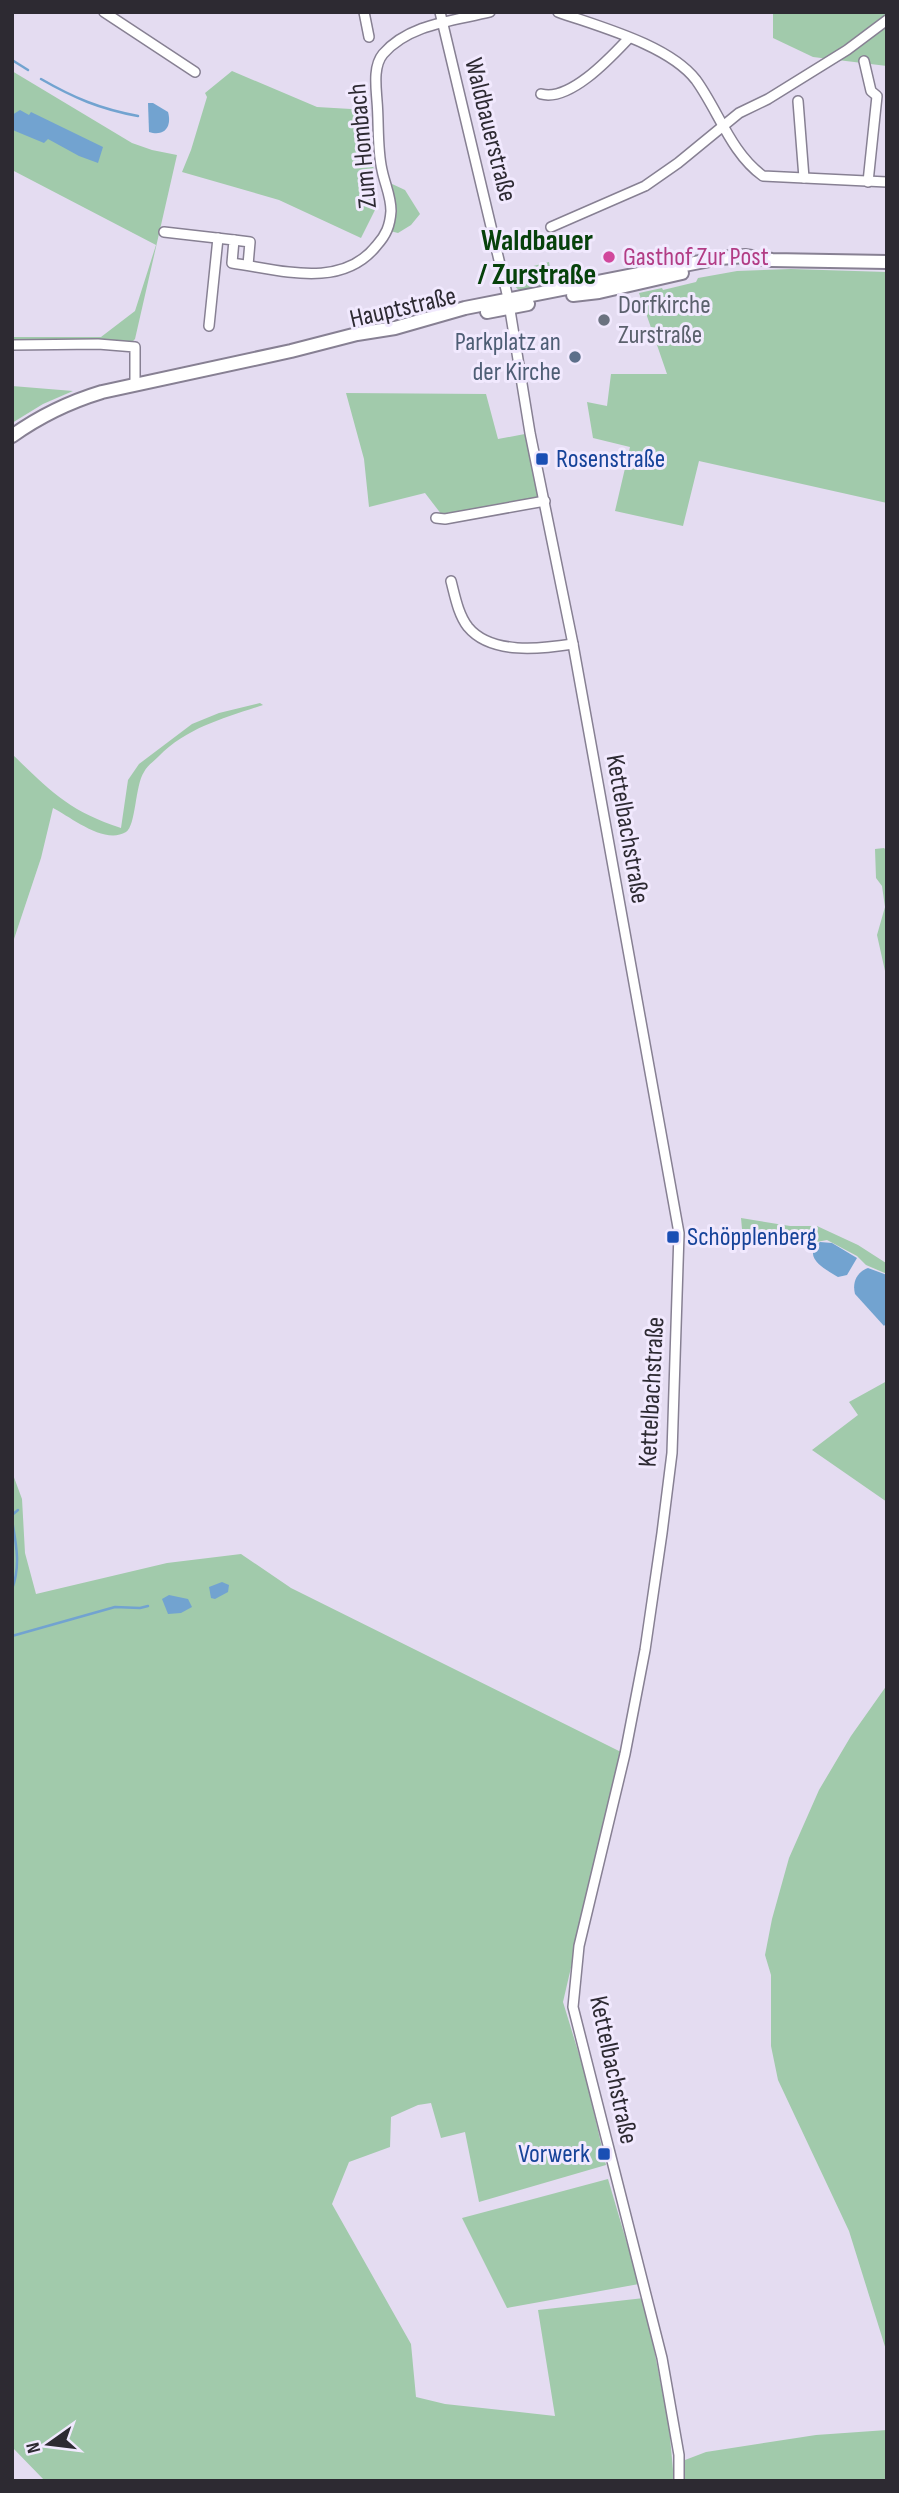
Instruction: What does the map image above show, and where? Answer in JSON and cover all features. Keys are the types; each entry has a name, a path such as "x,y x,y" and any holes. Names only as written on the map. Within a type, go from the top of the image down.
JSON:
{"main road":[{"name":"Hauptstraße","path":"290,351 391,337 509,304 720,258 746,256 772,260 887,262"},
{"name":"Hauptstraße","path":"290,351 357,334 395,328 429,317 509,304"},
{"path":"12,436 30,423 75,400 135,384 290,351"}],"street":[{"path":"104,12 195,72"},
{"path":"365,12 369,37"},
{"name":"Waldbauerstraße","path":"440,12 509,304"},
{"name":"Zum Hombach","path":"248,265 324,274 350,268 372,252 387,232 391,215 389,190 382,169 376,78 380,57 401,37 442,23 490,12"},
{"path":"558,12 662,51 694,78 748,164 763,176 887,182"},
{"path":"551,227 645,186 739,113 768,99 847,50 887,20"},
{"path":"541,94 550,97 582,82 629,38"},
{"path":"864,61 871,92 877,96 868,182"},
{"path":"798,101 804,178"},
{"path":"164,232 218,238 234,240 250,242 248,265 232,262 234,240"},
{"path":"209,326 218,238"},
{"name":"Kettelbachstraße","path":"509,304 530,433 573,644 679,1233 672,1452 662,1533 645,1650 625,1754 579,1945 573,2007 663,2358 679,2455 679,2481"},
{"path":"12,345 98,344 135,347 135,384"},
{"path":"436,518 545,501"},
{"path":"451,581 459,611 467,626 481,639 523,648 550,648 573,644"}],"green space":[{"path":"773,12 887,12 887,66 813,57 773,38"},
{"path":"12,71 132,143 177,155 135,339 132,342 12,342 12,337 101,337 135,311 156,245 12,170"},
{"path":"232,71 317,107 368,110 377,206 361,238 279,200 182,172 207,97 205,93"},
{"path":"390,183 405,190 420,214 411,225 398,233 390,231 394,207"},
{"path":"549,262 553,285 520,291 511,283 510,272"},
{"path":"791,269 887,272 887,503 699,461 683,526 615,511 630,447 593,438 587,402 607,406 611,374 667,374 639,293 662,288 663,290 696,282 698,278 737,271"},
{"path":"12,386 73,391 43,404 12,423"},
{"path":"346,393 486,394 498,439 530,433 545,501 445,519 425,493 369,507 364,459"},
{"path":"260,703 263,705 221,719 182,738 151,764 141,778 132,822 126,832 108,835 98,832 53,808 41,858 12,945 12,754 38,779 74,807 121,828 128,780 139,764 192,724 219,713"},
{"path":"884,848 887,851 887,980 877,935 885,907 882,886 876,878 875,849"},
{"path":"741,1218 790,1226 817,1226 858,1245 886,1263 887,1274 866,1265 857,1256 827,1240 796,1246 766,1241 759,1230 742,1229"},
{"path":"887,1381 887,1502 812,1450 858,1415 849,1402"},
{"path":"12,1472 22,1499 25,1553 36,1594 167,1563 241,1554 291,1588 621,1752 563,2002 585,2074 606,2165 479,2202 465,2132 441,2138 431,2103 418,2105 391,2117 390,2147 349,2162 332,2204 411,2344 416,2397 445,2404 555,2416 538,2310 644,2298 669,2426 674,2481 45,2481 12,2447"},
{"path":"887,1685 887,2353 849,2231 778,2080 771,2046 771,1975 765,1955 789,1858 819,1790 851,1736"},
{"path":"608,2179 639,2284 507,2308 462,2218"},
{"path":"887,2430 887,2481 685,2481 685,2460 706,2452 816,2435"}],"water":[{"path":"148,103 168,112 168,126 163,132 149,132"},
{"path":"20,110 29,115 31,112 103,147 98,163 48,139 44,143 12,129 12,115"},
{"path":"820,1242 832,1243 857,1258 847,1275 838,1277 817,1262 813,1253"},
{"path":"868,1268 887,1275 887,1322 884,1326 855,1294 856,1278"},
{"path":"222,1582 229,1585 228,1592 215,1599 211,1598 209,1587"},
{"path":"169,1595 188,1599 192,1607 181,1613 168,1614 162,1599"}],"waterway":[{"path":"12,60 28,70"},
{"path":"41,79 88,102 138,116"},
{"path":"12,1515 18,1510"},
{"path":"12,1520 17,1563 12,1589"},
{"path":"12,1636 115,1607 148,1606"}],"place":[{"name":"Gasthof Zur Post","path":"609,257"},
{"name":"Dorfkirche Zurstraße","path":"604,320"},
{"name":"Parkplatz an der Kirche","path":"575,357"},
{"name":"Rosenstraße","path":"542,459"},
{"name":"Schöpplenberg","path":"673,1237"},
{"name":"Vorwerk","path":"604,2154"}],"district":[{"name":"Waldbauer / Zurstraße","path":"537,258"}]}
